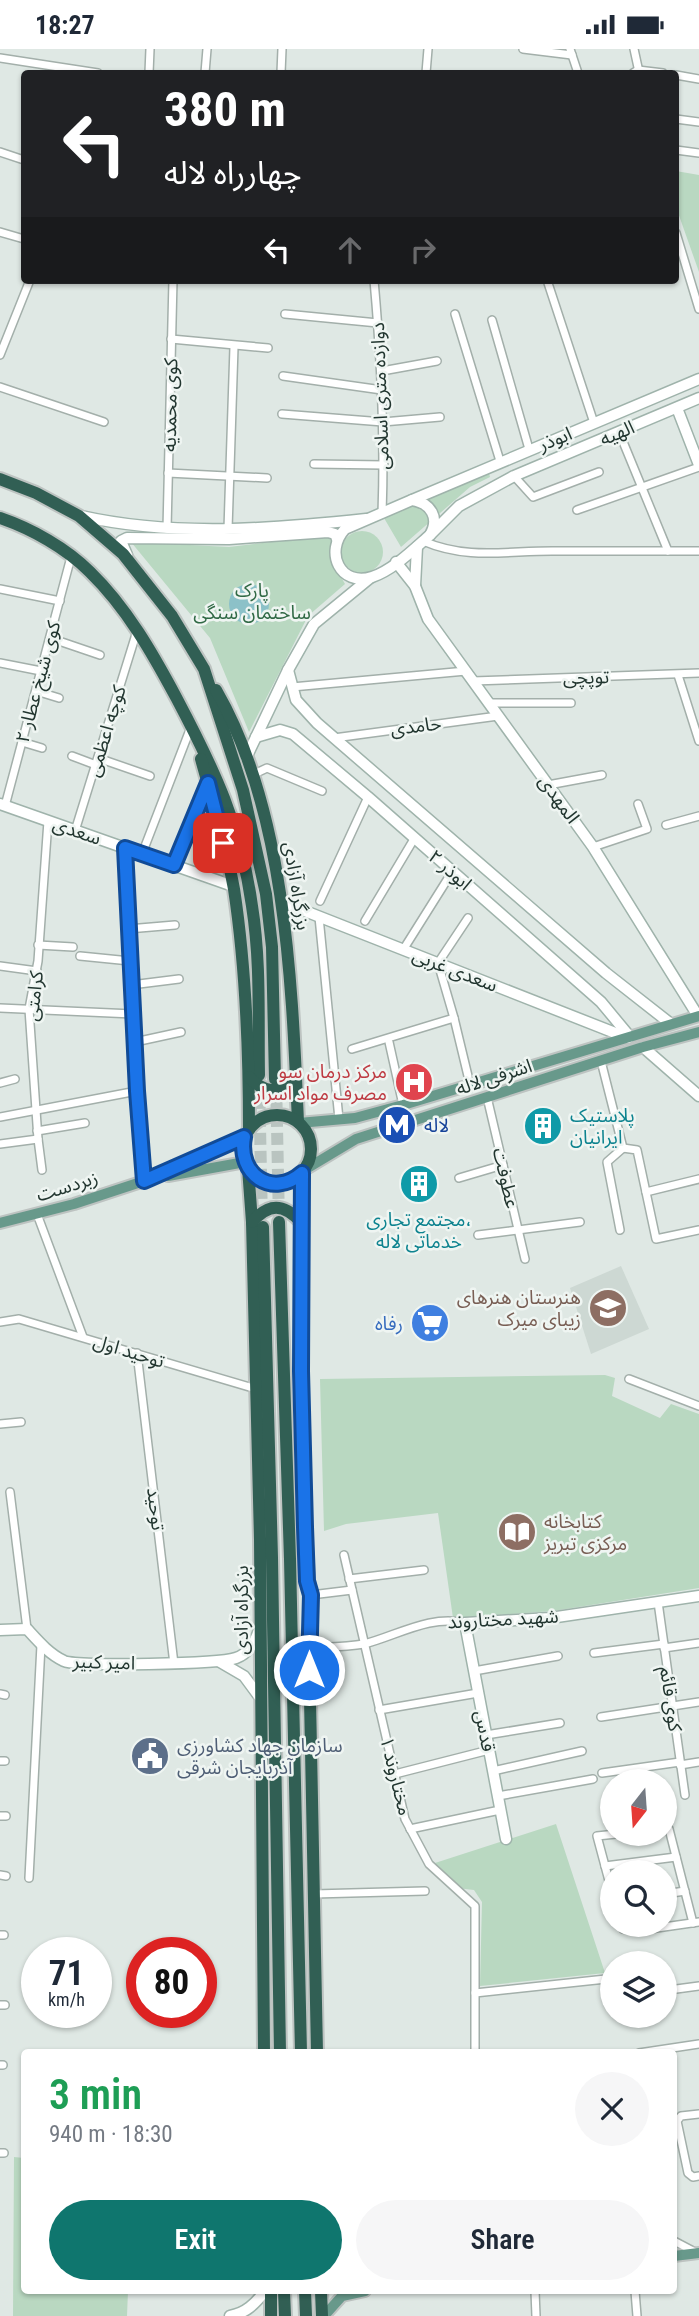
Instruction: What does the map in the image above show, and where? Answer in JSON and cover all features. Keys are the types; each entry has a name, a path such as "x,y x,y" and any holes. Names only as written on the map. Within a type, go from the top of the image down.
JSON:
{"highway":[{"name":"بزرگراه آزادی","path":"0,479 36,493 79,516 130,562 172,616 226,706 252,775 271,842 282,902 299,1123"},
{"path":"0,518 54,543 89,571 119,604 157,661 216,777 231,814 252,905 257,949 254,1076 243,1147 246,1165 264,1181 275,1184 286,1183 304,1171"},
{"name":"بزرگراه آزادی","path":"204,669 243,790 266,894 272,947 275,1079"},
{"path":"193,729 233,886 241,937 254,1076 258,1087 274,1090 286,1086 296,1076"},
{"path":"247,1133 257,1121 267,1117 289,1117 299,1123 310,1140 312,1151 304,1171 301,1221 301,1371 307,1581 311,1595 309,1648 317,2049"},
{"name":"بزرگراه آزادی","path":"246,1165 257,1224 272,1557 280,2049"},
{"path":"257,1224 262,1211 277,1207 291,1211 301,1221"},
{"path":"279,1222 301,2049"},
{"name":"بزرگراه آزادی","path":"257,1224 256,1389 261,1584 264,2049"},
{"path":"290,1559 305,1527"},
{"path":"260,1539 272,1557 261,1584"},
{"path":"290,1559 307,1581"},
{"path":"271,2294 272,2315"},
{"path":"284,2294 285,2316"},
{"path":"305,2294 306,2316"},
{"path":"321,2294 323,2316"}],"main road":[{"name":"اشرفی لاله","path":"299,1123 355,1118 698,1016"},
{"name":"اشرفی لاله","path":"304,1171 356,1139 643,1047 699,1032"},
{"name":"زبردست","path":"0,1223 144,1181 247,1133"},
{"name":"زبردست","path":"144,1181 246,1165"},
{"path":"677,2256 698,2253"},
{"path":"323,2316 344,2294"}],"street":[{"path":"149,70 150,49"},
{"path":"205,70 207,49"},
{"path":"281,70 282,49"},
{"path":"426,70 428,49"},
{"path":"523,49 571,52 577,70"},
{"path":"634,49 637,70"},
{"path":"0,58 78,70"},
{"path":"679,76 699,79"},
{"path":"679,119 699,122"},
{"path":"679,150 699,153"},
{"path":"0,152 21,159"},
{"path":"0,232 21,238"},
{"path":"679,243 699,309"},
{"path":"0,355 28,284"},
{"name":"کوی محمدیه","path":"167,534 173,284"},
{"name":"دوازده متری اسلامی","path":"374,284 382,371 382,513"},
{"path":"548,284 594,423"},
{"path":"285,314 378,323"},
{"path":"456,314 500,461"},
{"path":"492,320 528,449"},
{"path":"172,339 234,347 268,348"},
{"path":"228,529 234,347"},
{"path":"382,371 437,362"},
{"path":"283,376 382,390"},
{"name":"ابوذر","path":"366,519 699,379"},
{"path":"0,387 104,422"},
{"name":"الهیه","path":"370,578 424,541 459,506 513,477 699,398"},
{"path":"578,510 699,466 677,408"},
{"path":"282,414 383,422 440,417"},
{"path":"619,432 667,551"},
{"path":"314,464 384,465"},
{"path":"513,477 533,498 599,472"},
{"path":"168,473 267,478"},
{"name":"المهدی","path":"412,500 428,505 434,514 435,526 424,541 415,586"},
{"path":"79,516 167,534 239,538 328,532 335,534 337,539"},
{"path":"130,562 121,541 127,538 366,519"},
{"path":"366,519 345,529 337,539 334,551 340,567 353,577 370,578"},
{"path":"424,541 446,550 481,553 699,551"},
{"name":"کوی شیخ عطار ۲","path":"3,805 71,557"},
{"name":"المهدی","path":"396,562 415,586 428,619 593,847 698,1016"},
{"path":"246,758 288,670 314,624 370,578"},
{"path":"0,589 60,601"},
{"name":"کوچه اعظمی","path":"75,831 136,631"},
{"path":"50,638 100,655"},
{"path":"0,663 41,671"},
{"path":"288,670 296,699 317,723 607,973 671,1024"},
{"path":"292,687 466,671"},
{"name":"توپچی","path":"473,681 699,673"},
{"path":"678,675 699,741"},
{"path":"36,691 59,698"},
{"path":"489,703 571,703"},
{"name":"حامدی","path":"334,738 498,716"},
{"path":"142,854 193,729"},
{"name":"ابوذر ۲","path":"256,737 280,730 293,734 601,1002 629,1037"},
{"path":"22,742 42,748"},
{"path":"72,756 150,776"},
{"path":"252,775 267,768 322,791"},
{"path":"548,785 602,775"},
{"path":"174,865 208,783"},
{"path":"320,901 368,797"},
{"path":"593,847 647,829 638,804"},
{"name":"سعدی","path":"3,805 233,886"},
{"path":"666,825 699,816"},
{"name":"کرامتی","path":"42,1170 37,1135 29,1009 37,971 48,821"},
{"path":"365,921 414,839"},
{"path":"125,848 144,1181"},
{"path":"402,950 452,872"},
{"name":"سعدی غربی","path":"282,902 629,1037"},
{"path":"319,917 339,1119"},
{"path":"468,918 438,963 468,1076"},
{"path":"128,929 175,925"},
{"path":"38,945 73,947"},
{"path":"80,956 130,961"},
{"path":"0,966 37,971"},
{"path":"131,985 179,979"},
{"path":"0,1008 133,1014"},
{"path":"352,1049 454,1017"},
{"path":"135,1042 181,1032"},
{"path":"389,1042 403,1105"},
{"path":"643,1047 699,1096"},
{"path":"601,1061 623,1148"},
{"path":"0,1083 15,1080"},
{"path":"0,1117 137,1091"},
{"name":"عطوفت","path":"487,1097 525,1259"},
{"path":"0,1144 85,1123"},
{"path":"623,1148 637,1150 656,1240 699,1230"},
{"path":"620,1230 607,1163 623,1148"},
{"path":"459,1178 503,1165"},
{"path":"646,1192 699,1179"},
{"path":"37,1214 83,1337"},
{"path":"478,1235 580,1221"},
{"name":"توحید اول","path":"0,1322 19,1319 256,1389"},
{"name":"توحید","path":"137,1353 174,1664"},
{"path":"629,1379 699,1406"},
{"path":"0,1424 21,1422"},
{"path":"0,1630 27,1629 10,1492"},
{"name":"مختاروند ۱","path":"344,1555 405,1819 429,1864 475,1906 475,2049"},
{"path":"349,1579 424,1570"},
{"path":"311,1595 352,1590"},
{"name":"شهید مختاروند","path":"309,1648 364,1643 400,1630 452,1620 465,1623 550,1618 699,1596"},
{"name":"کوی قائم","path":"658,1602 685,1795"},
{"name":"قدس","path":"465,1623 506,1839"},
{"path":"219,1662 244,1654 253,1643 260,1625"},
{"name":"امیر کبیر","path":"27,1629 41,1645 66,1662 219,1662"},
{"path":"594,1653 699,1643"},
{"path":"29,1878 41,1645"},
{"path":"474,1671 558,1656"},
{"path":"219,1662 244,1676 261,1699"},
{"path":"379,1710 478,1693"},
{"path":"601,1717 699,1702"},
{"path":"486,1735 561,1723"},
{"path":"394,1775 489,1750"},
{"path":"493,1771 582,1751"},
{"path":"633,1769 699,1762"},
{"path":"498,1796 593,1779"},
{"path":"411,1829 500,1809"},
{"path":"600,1836 597,1836 603,1860"},
{"path":"672,1846 696,1922 677,1925"},
{"path":"652,1860 676,1857"},
{"path":"314,1893 425,1891"},
{"path":"677,1892 685,1891"},
{"path":"475,1993 600,1980"},
{"path":"677,1989 699,1986"},
{"path":"666,2049 699,2044"},
{"path":"696,2177 688,2173 677,2121 681,2116 699,2114"},
{"path":"677,2242 698,2253"},
{"path":"239,2315 262,2294"},
{"path":"535,2294 536,2316"},
{"path":"635,2294 637,2316"}],"shaded area":[{"name":"هنرستان هنرهای زیبای میرک","path":"621,1266 649,1329 591,1354 570,1288"}],"green space":[{"path":"679,172 699,175 699,272 679,215"},
{"path":"488,470 490,477 470,487 401,547 384,518"},
{"path":"362,531 377,537 383,552 377,567 362,573 347,567 341,552 347,537"},
{"name":"پارک ساختمان سنگی","path":"330,535 333,563 345,584 308,616 249,732 210,638 131,542 229,547"},
{"path":"605,1375 615,1378 612,1396 660,1418 671,1404 699,1414 699,1588 553,1611 453,1618 438,1513 346,1524 324,1531 320,1379"},
{"path":"556,1824 600,1958 600,1974 480,1986 482,1902 474,1890 448,1887 435,1863"},
{"path":"14,2157 21,2158 21,2294 128,2294 127,2316 13,2316"}],"water":[{"path":"249,584 263,590 269,604 263,618 249,624 235,618 229,604 235,590"}],"tunnel":[{"path":"259,1079 262,1222"},
{"path":"276,1079 279,1222"}],"place":[{"name":"مرکز درمان سو مصرف مواد اسرار","path":"414,1082"},
{"name":"لاله","path":"397,1125"},
{"name":"پلاستیک ایرانیان","path":"543,1126"},
{"name":"مجتمع تجاری، خدماتی لاله","path":"419,1184"},
{"name":"هنرستان هنرهای زیبای میرک","path":"608,1308"},
{"name":"رفاه","path":"430,1323"},
{"name":"کتابخانه مرکزى تبریز","path":"517,1532"},
{"name":"سازمان جهاد کشاورزی آذربایجان شرقی","path":"150,1756"}],"route":[{"path":"223,843 208,783 174,865 125,848 144,1181 244,1137 243,1156 255,1176 275,1184 286,1183 302,1173 301,1371 307,1581 311,1595 309,1670"}]}
